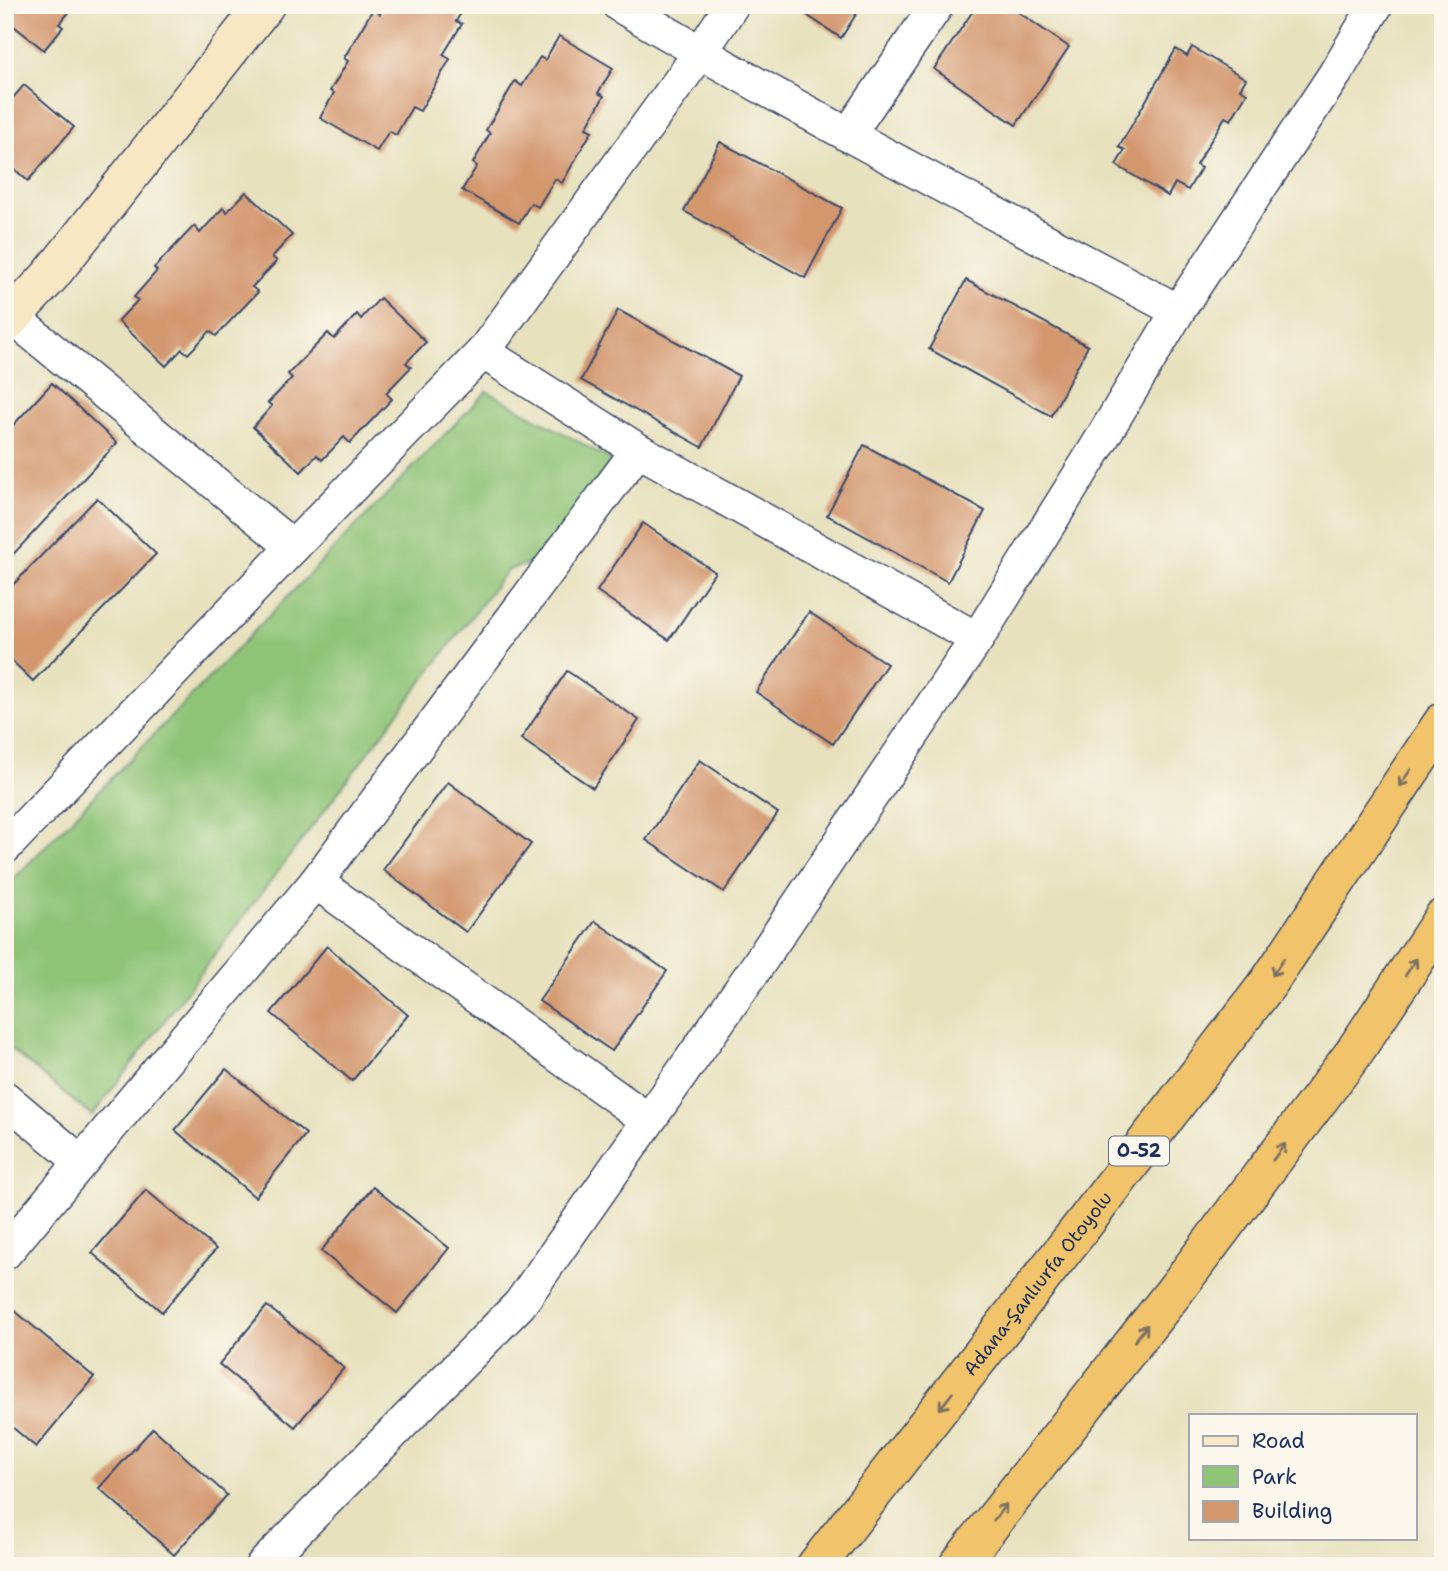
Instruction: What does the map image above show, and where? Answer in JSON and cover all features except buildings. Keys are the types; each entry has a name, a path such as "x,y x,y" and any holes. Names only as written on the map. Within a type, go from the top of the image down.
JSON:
{"highway":[{"name":"Adana-Şanlıurfa Otoyolu","path":"816,1566 1269,982 1443,722"},
{"path":"958,1566 1177,1288 1345,1065 1443,918"}],"street":[{"path":"265,5 50,276 9,321 293,547"},
{"path":"619,5 848,135 1178,311"},
{"path":"5,848 483,352 732,5"},
{"path":"848,135 937,5"},
{"path":"262,1566 520,1304 755,969 977,639 1178,311 1335,74 1376,5"},
{"path":"483,352 638,450 977,639"},
{"path":"5,1253 316,882 638,450"},
{"path":"316,882 648,1120"},
{"path":"5,1098 81,1162"}],"green space":[{"path":"487,391 617,463 545,559 507,570 92,1116 5,1044 5,888"}]}
